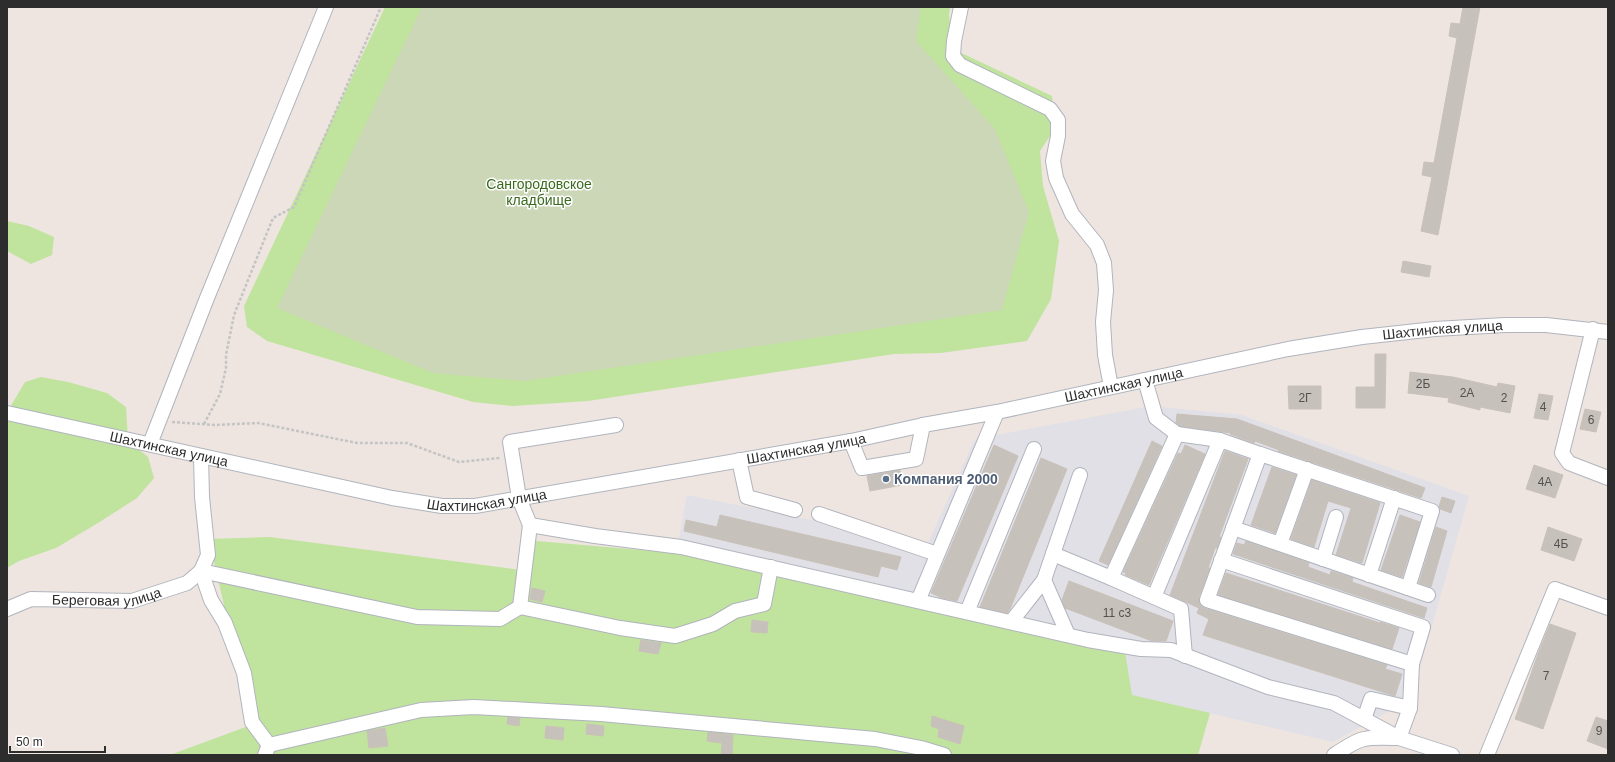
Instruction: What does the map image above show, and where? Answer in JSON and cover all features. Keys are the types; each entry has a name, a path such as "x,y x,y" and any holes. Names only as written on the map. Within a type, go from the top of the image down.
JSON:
{"street":[{"path":"150,444 207,298 326,7"},
{"path":"961,7 954,41 953,56 960,64 1050,109 1058,120 1058,136 1053,161 1056,178 1072,214 1097,245 1104,263 1106,290 1103,322 1105,355 1111,387"},
{"name":"Шахтинская улица","path":"7,413 392,498 442,506 475,506 851,441 923,425 997,412 1288,349 1362,337 1435,329 1512,325 1546,325 1593,329 1608,332"},
{"path":"1593,329 1562,453 1569,463 1608,478"},
{"path":"1145,380 1156,418 1178,434 1220,440 1432,511 1408,588"},
{"path":"918,601 997,412"},
{"path":"520,607 530,525 519,498 510,442 616,425"},
{"path":"851,441 862,468 916,459 923,425"},
{"path":"1112,578 1178,434"},
{"path":"1154,598 1220,440"},
{"path":"967,612 1034,449"},
{"path":"1260,454 1207,600 1412,664"},
{"path":"201,456 202,497 208,555 201,571 211,600 225,623 244,673 252,722 267,750 421,710 474,707 616,715 875,739 921,748 944,755"},
{"path":"739,460 747,496 795,510"},
{"path":"1280,544 1307,469"},
{"path":"1011,622 1044,580 1080,475"},
{"path":"1369,575 1394,498"},
{"path":"819,514 937,554"},
{"path":"1323,559 1336,517"},
{"path":"530,525 595,536 681,547 1068,635 1141,649 1171,650 1268,687 1334,703 1399,738 1452,755"},
{"path":"1233,528 1428,595"},
{"path":"1053,554 1112,578 1181,609 1185,656"},
{"path":"1221,560 1423,627 1412,664 1410,708 1399,738"},
{"path":"201,571 417,617 500,619 520,607 620,628 675,636 713,624 735,611 764,604 772,567"},
{"name":"Береговая улица","path":"7,609 31,599 132,601 187,583 201,571"},
{"path":"1044,580 1068,635"},
{"path":"1487,755 1555,590 1608,608"},
{"path":"1364,719 1371,699 1410,708"},
{"path":"1334,755 1354,741 1367,737 1399,738"}],"path":[{"path":"204,424 220,394 226,368 226,355 234,315 273,218 294,207 381,7"},
{"path":"160,421 204,424 258,423 357,443 407,442 459,462 512,456"}],"shaded area":[{"path":"1151,406 1242,415 1469,496 1411,699 1333,742 1132,695 676,553 687,495 928,543 975,439"}],"green space":[{"name":"Сангородовское кладбище","path":"385,7 950,7 949,15 953,49 1052,96 1056,127 1040,151 1043,186 1059,241 1051,299 1027,341 941,353 894,354 588,401 513,406 473,402 267,341 247,327 244,306"},
{"name":"Сангородовское кладбище","path":"422,7 921,7 916,41 995,129 1029,212 1002,310 524,381 433,373 277,308"},
{"path":"7,221 29,226 54,237 52,255 31,264 7,251"},
{"path":"41,377 68,382 107,393 126,407 128,441 148,457 154,478 137,498 98,523 56,548 19,561 7,568 7,410 25,382"},
{"path":"270,537 521,570 525,540 676,553 1125,652 1132,695 1210,713 1198,755 170,755 251,725 209,539"}],"building":[{"path":"1463,7 1480,7 1438,235 1421,231 1432,177 1422,175 1424,162 1434,163 1457,38 1449,36 1451,23 1460,24"},
{"path":"1403,261 1431,266 1429,277 1401,272"},
{"path":"1375,354 1386,354 1385,408 1356,408 1356,387 1375,387"},
{"path":"1410,372 1453,377 1497,387 1498,383 1515,386 1510,413 1480,407 1480,410 1448,402 1449,398 1408,393"},
{"path":"1288,386 1321,386 1321,409 1289,409"},
{"path":"1539,394 1553,396 1548,420 1534,418"},
{"path":"1585,409 1601,412 1596,432 1580,429"},
{"path":"1177,414 1237,419 1425,488 1421,498 1278,451 1279,450 1255,441 1254,443 1230,434 1231,433 1180,426 1176,423"},
{"path":"1152,441 1162,446 1108,565 1099,561"},
{"path":"994,445 1018,456 957,601 942,598 931,593"},
{"path":"1185,445 1205,454 1149,585 1125,575 1126,573 1123,572 1178,453 1181,454"},
{"path":"1225,451 1248,459 1219,537 1221,537 1217,548 1215,548 1208,568 1210,568 1199,597 1200,605 1204,608 1387,665 1385,669 1402,674 1395,696 1203,635 1209,619 1197,613 1199,608 1170,595"},
{"path":"1041,458 1067,469 1010,609 1007,613 980,607"},
{"path":"1534,465 1563,475 1555,498 1526,489"},
{"path":"1272,467 1296,475 1275,533 1251,525"},
{"path":"900,470 902,485 870,491 867,476"},
{"path":"1312,480 1380,503 1362,563 1336,555 1351,508 1328,501 1314,547 1291,539"},
{"path":"1442,497 1455,501 1451,513 1440,509 1439,507"},
{"path":"720,515 901,557 897,570 881,566 878,577 684,531 686,520 717,527"},
{"path":"1400,515 1420,522 1402,577 1381,570"},
{"path":"1436,527 1447,531 1431,587 1419,583"},
{"path":"1548,527 1582,539 1574,561 1541,550"},
{"path":"1246,541 1309,563 1308,567 1330,575 1331,571 1353,578 1352,582 1427,608 1424,618 1233,554 1237,543 1244,545"},
{"path":"1226,573 1399,628 1392,649 1218,595"},
{"path":"1069,581 1173,621 1166,641 1152,641 1065,608 1062,600"},
{"path":"532,588 545,591 542,602 530,599"},
{"path":"752,620 768,622 767,633 751,632"},
{"path":"1550,624 1576,633 1543,729 1515,719"},
{"path":"641,640 661,643 658,654 639,651"},
{"path":"932,716 964,726 960,744 938,737 939,729 931,726"},
{"path":"508,717 520,718 519,726 507,724"},
{"path":"1596,717 1608,721 1608,749 1587,741"},
{"path":"587,724 604,726 603,736 586,734"},
{"path":"546,726 564,728 563,740 545,738"},
{"path":"385,728 388,746 369,748 367,731"},
{"path":"708,732 733,735 732,755 721,755 722,743 707,741"}],"place":[{"name":"Компания 2000","path":"886,479"}]}
